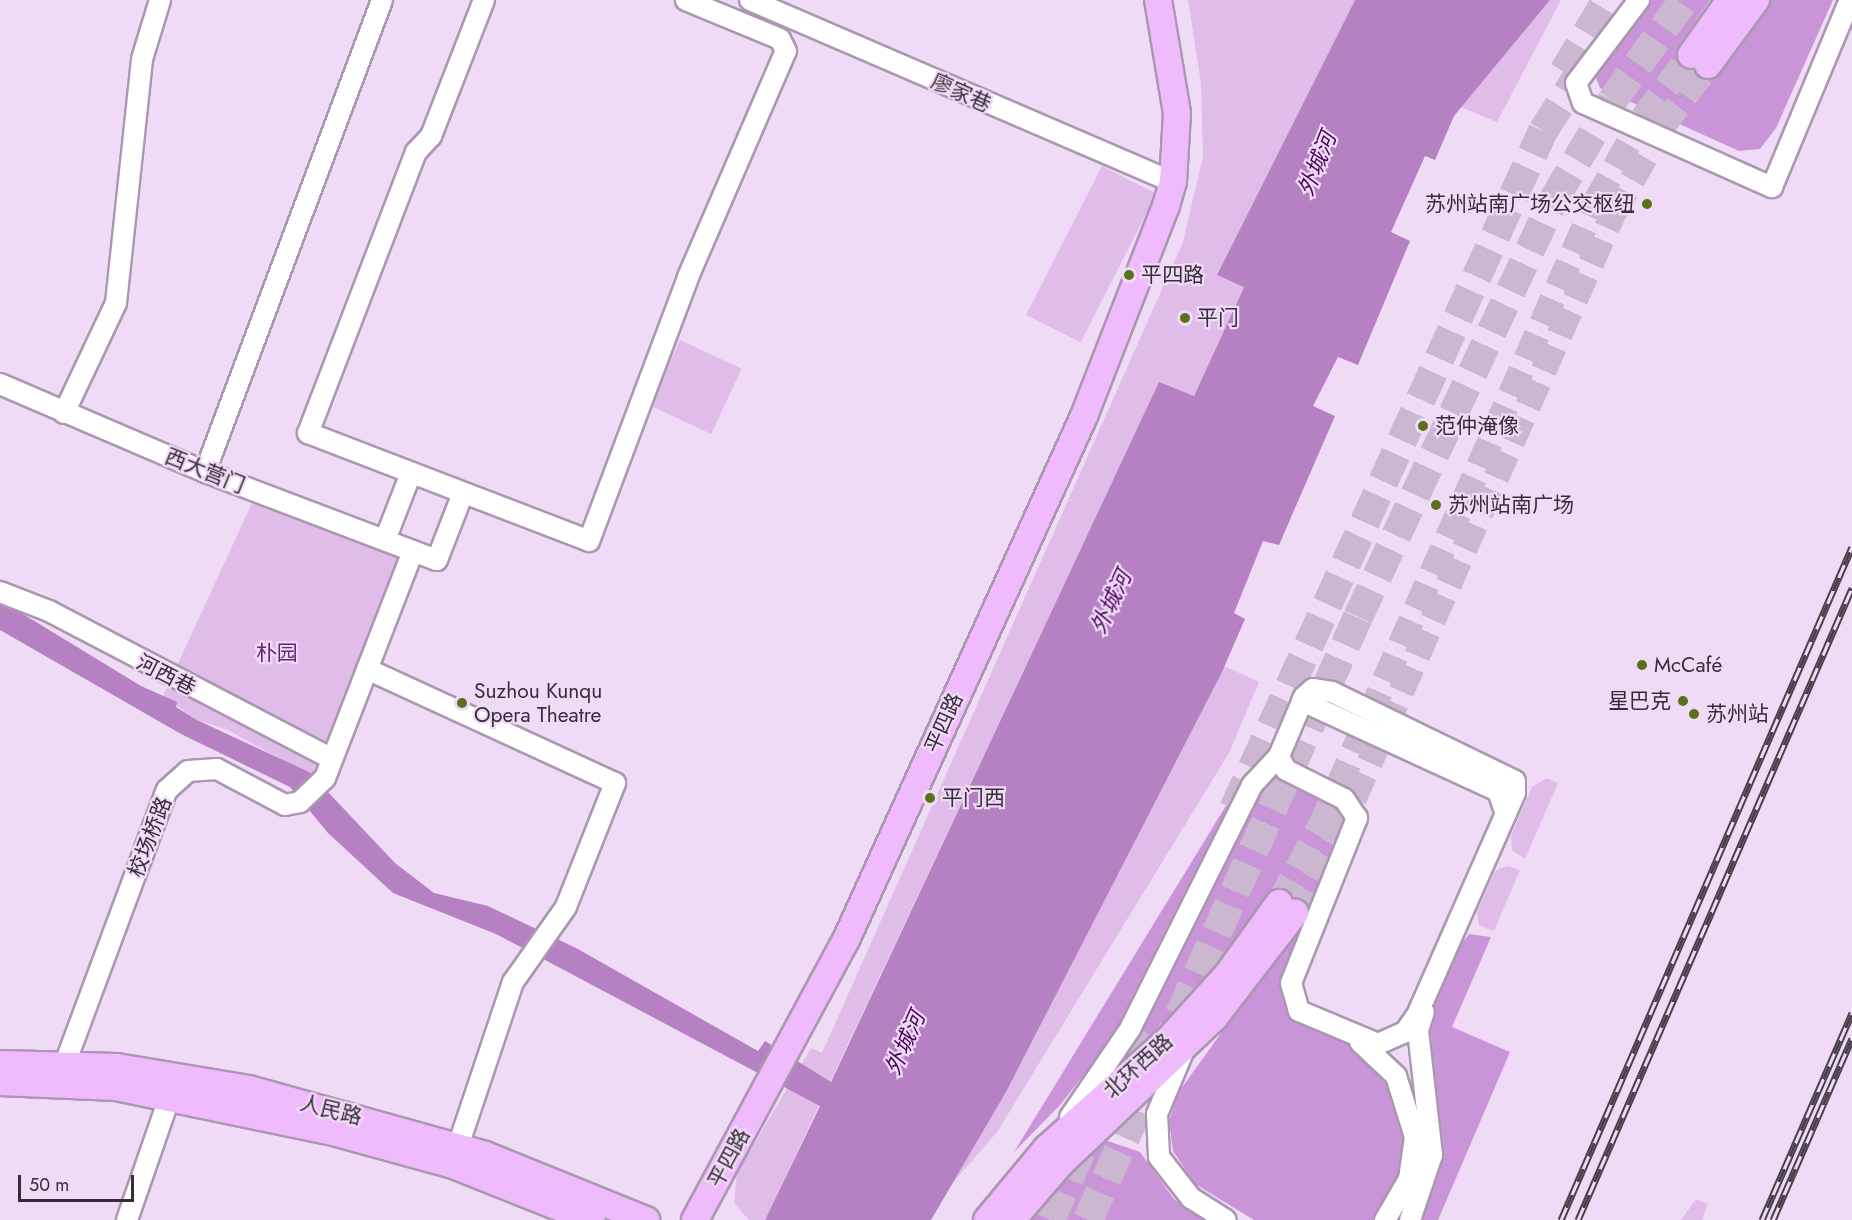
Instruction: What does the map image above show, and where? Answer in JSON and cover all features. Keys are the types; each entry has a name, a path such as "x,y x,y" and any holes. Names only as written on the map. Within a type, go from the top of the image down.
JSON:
{"main road":[{"name":"平四路","path":"695,1220 846,940 1084,416 1173,182 1177,113 1158,0"},
{"path":"1730,0 1699,60 1756,0"},
{"name":"北环西路","path":"987,1220 1051,1144 1170,1038 1287,908 1242,986 1184,1050 1061,1163 1012,1220"},
{"name":"人民路","path":"0,1064 61,1073 170,1096 453,1165 591,1220"},
{"name":"人民路","path":"0,1082 117,1067 249,1089 458,1146 646,1220"}],"street":[{"path":"64,413 116,303 142,59 160,0"},
{"path":"206,472 382,0"},
{"path":"484,0 431,136 416,152 308,433 589,541 688,277 786,51 780,39 686,0"},
{"name":"廖家巷","path":"750,0 1173,182"},
{"path":"1638,0 1576,83 1583,103 1772,186 1850,0"},
{"name":"西大营门","path":"0,384 206,472 437,560 463,493"},
{"path":"385,540 411,472"},
{"name":"校场桥路","path":"61,1073 167,790 188,771 217,769 285,805 300,802 328,769 413,551"},
{"name":"河西巷","path":"0,592 49,611 328,769"},
{"path":"367,669 615,783 566,907 513,982 458,1146"},
{"path":"1051,1144 1125,1038 1252,785 1279,756 1302,701 1313,689 1328,690 1509,774 1516,788 1431,989 1412,1024 1396,1039 1378,1044 1350,1037"},
{"path":"1279,756 1286,770 1344,799 1355,811 1353,837 1291,983 1299,1011 1350,1037 1388,1063 1412,1118 1411,1171 1384,1220"},
{"path":"1410,1220 1432,1155 1418,1030 1431,989"},
{"path":"1184,1050 1157,1114 1159,1156 1191,1198 1226,1220"},
{"path":"127,1220 170,1096"}],"green space":[{"path":"1188,0 1355,0 1217,275 1244,286 1194,396 1159,383 765,1220 749,1220 734,1203 737,1173 811,1048 822,1053 1183,242 1203,156 1201,83"},
{"path":"1550,0 1561,0 1497,122 1461,107"},
{"path":"1102,166 1156,194 1081,342 1026,315"},
{"path":"680,340 742,369 711,434 650,405"},
{"name":"朴园","path":"252,503 405,559 319,780 228,730 197,720 163,696"},
{"path":"1224,666 1259,682 1229,753 997,1132 951,1185 1006,1092"},
{"path":"1547,778 1558,783 1525,859 1512,850 1511,836 1532,787"},
{"path":"1507,866 1520,870 1494,931 1479,925 1477,912 1495,871"},
{"path":"1696,1199 1708,1204 1702,1220 1681,1220"}],"shaded area":[{"path":"1650,0 1710,0 1677,48 1713,74 1766,0 1833,0 1776,128 1760,149 1739,151 1600,88 1596,78 1602,63"},
{"path":"1274,771 1337,799 1349,818 1282,991 1290,1013 1376,1057 1407,1116 1401,1178 1377,1220 1254,1220 1195,1184 1173,1151 1169,1121 1178,1093 1308,912 1275,888 1191,996 1156,1033 1142,1041 1133,1039 1252,797"},
{"path":"1246,773 1118,1030 1061,1104 1014,1152"},
{"path":"1469,934 1491,937 1452,1027 1510,1052 1438,1220 1419,1220 1436,1178 1442,1142 1429,1016 1456,950"},
{"path":"1108,1141 1140,1152 1174,1199 1203,1220 1027,1220 1092,1147"}],"water":[{"name":"外城河","path":"1355,0 1550,0 1454,116 1435,160 1425,156 1391,232 1410,241 1358,365 1338,357 1313,406 1335,416 1279,545 1263,541 1234,613 1245,619 1222,672 1006,1092 931,1220 765,1220 820,1106 496,934 393,893 328,833 290,787 181,734 0,630 0,600 141,686 177,702 176,707 197,720 309,772 395,863 434,893 488,906 576,948 758,1051 765,1041 831,1082 1159,382 1194,396 1244,287 1217,275"}],"tunnel":[{"path":"1564,72 1607,0"},
{"path":"1088,1220 1358,617 1554,199 1612,101 1684,0"},
{"path":"1279,903 1322,823 1596,201 1643,118 1691,55"},
{"path":"1234,809 1543,131 1591,56"},
{"path":"1295,913 1338,834 1613,214 1662,127 1708,65"},
{"path":"1050,1220 1141,1017"}],"railway":[{"path":"1561,1220 1852,547"},
{"path":"1578,1220 1852,588"},
{"path":"1762,1220 1852,1013"},
{"path":"1773,1220 1852,1038"}],"place":[{"name":"苏州站南广场公交枢纽","path":"1647,204"},
{"name":"平四路","path":"1129,275"},
{"name":"平门","path":"1185,318"},
{"name":"范仲淹像","path":"1423,426"},
{"name":"苏州站南广场","path":"1436,505"},
{"name":"McCafé","path":"1642,665"},
{"name":"星巴克","path":"1683,701"},
{"name":"Suzhou Kunqu Opera Theatre","path":"462,703"},
{"name":"苏州站","path":"1694,714"},
{"name":"平门西","path":"930,798"}]}
